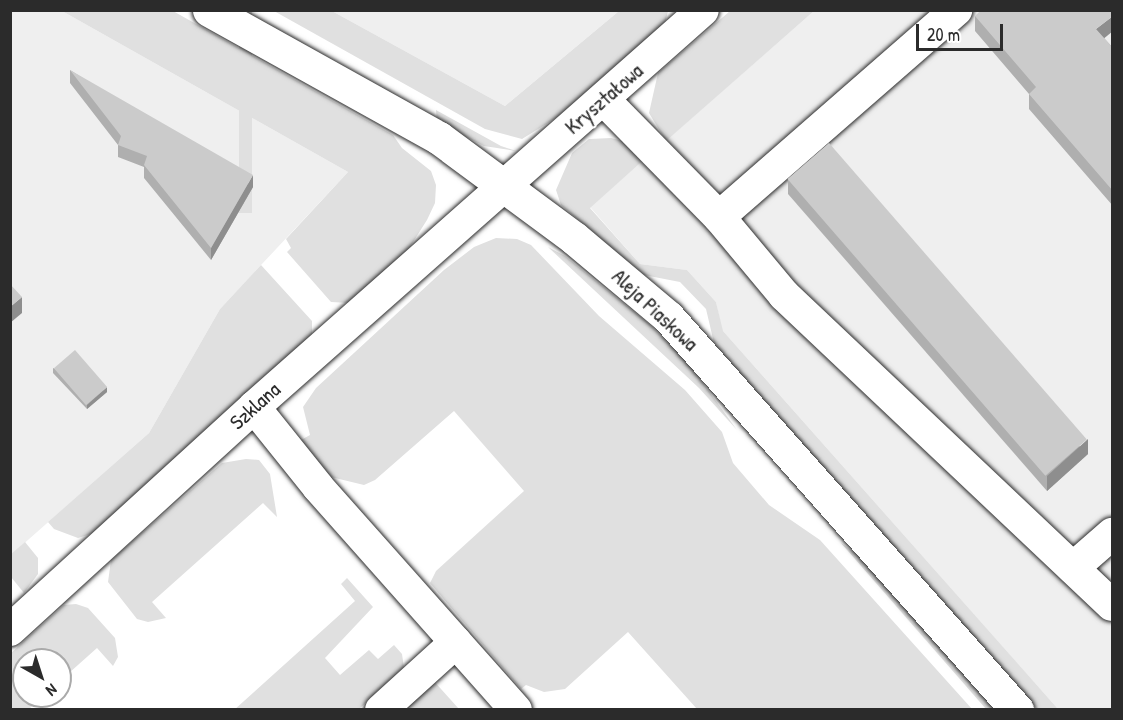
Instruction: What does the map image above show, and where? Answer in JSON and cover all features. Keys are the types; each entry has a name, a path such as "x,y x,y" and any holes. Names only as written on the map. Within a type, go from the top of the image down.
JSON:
{"main road":[{"name":"Aleja Piaskowa","path":"209,10 414,122 503,184 668,317 1017,710"}],"street":[{"path":"719,217 956,10"},
{"name":"Kryształowa","path":"503,184 605,101 701,11"},
{"path":"605,101 719,217 784,295 1113,605"},
{"name":"Szklana","path":"10,630 503,184"},
{"path":"254,407 318,487 516,710"},
{"path":"1073,568 1113,534"},
{"path":"381,710 456,642"}],"shaded area":[{"path":"11,11 62,11 348,172 220,309 149,433 11,555"},
{"path":"62,11 173,11 393,135 402,148 431,171 436,185 435,203 427,220 406,253 350,303 331,302 287,252 291,248 286,239 348,172"},
{"path":"239,11 252,11 252,213 239,213"},
{"path":"274,11 332,11 505,106 619,11 668,11 665,23 567,117 559,116 522,139 485,129"},
{"path":"332,11 619,11 505,106"},
{"path":"730,11 814,11 666,141 649,113 658,73"},
{"path":"814,11 1112,11 1112,709 1058,709 722,330 716,302 687,270 640,264 590,207"},
{"path":"436,110 501,146 516,151 484,146 437,122"},
{"path":"611,138 631,143 647,157 590,208 640,264 687,270 716,302 723,331 1058,709 1037,709 866,517 714,343 706,309 680,282 644,275 561,205 556,190 572,153 589,139"},
{"path":"496,238 517,239 531,245 599,316 685,390 722,432 733,463 769,505 820,540 972,709 697,709 628,632 565,689 544,692 526,685 521,689 430,583 436,571 524,491 454,411 375,480 364,485 331,477 301,440 310,435 303,407 316,388 444,270 474,247"},
{"path":"548,247 565,256 649,324 689,364 737,430 699,388"},
{"path":"261,265 312,321 312,336 94,533 78,538 54,529 48,522 149,433 220,309"},
{"path":"246,459 259,460 270,474 277,517 263,503 152,602 166,618 148,622 137,619 108,582 111,560 222,463"},
{"path":"25,542 38,558 38,574 24,593 11,577 10,555"},
{"path":"841,543 858,555 995,709 986,709"},
{"path":"347,578 373,607 325,658 340,675 369,650 378,659 394,645 402,654 404,668 359,709 234,710 355,601 341,584"},
{"path":"76,604 88,608 115,638 118,657 113,666 97,648 72,670 72,648 17,648 64,605"},
{"path":"11,653 12,708 29,709 11,709"},
{"path":"432,679 459,709 395,710"}],"building":[{"path":"981,10 1113,10 1113,16 1096,29 1113,48 1113,191 1029,94 1036,87 975,16"},
{"path":"70,70 253,175 211,248 144,165 147,156 118,145 121,136"},
{"path":"829,143 1087,440 1045,476 787,179"},
{"path":"10,284 22,297 10,307"},
{"path":"75,350 107,387 86,405 54,368"}]}
